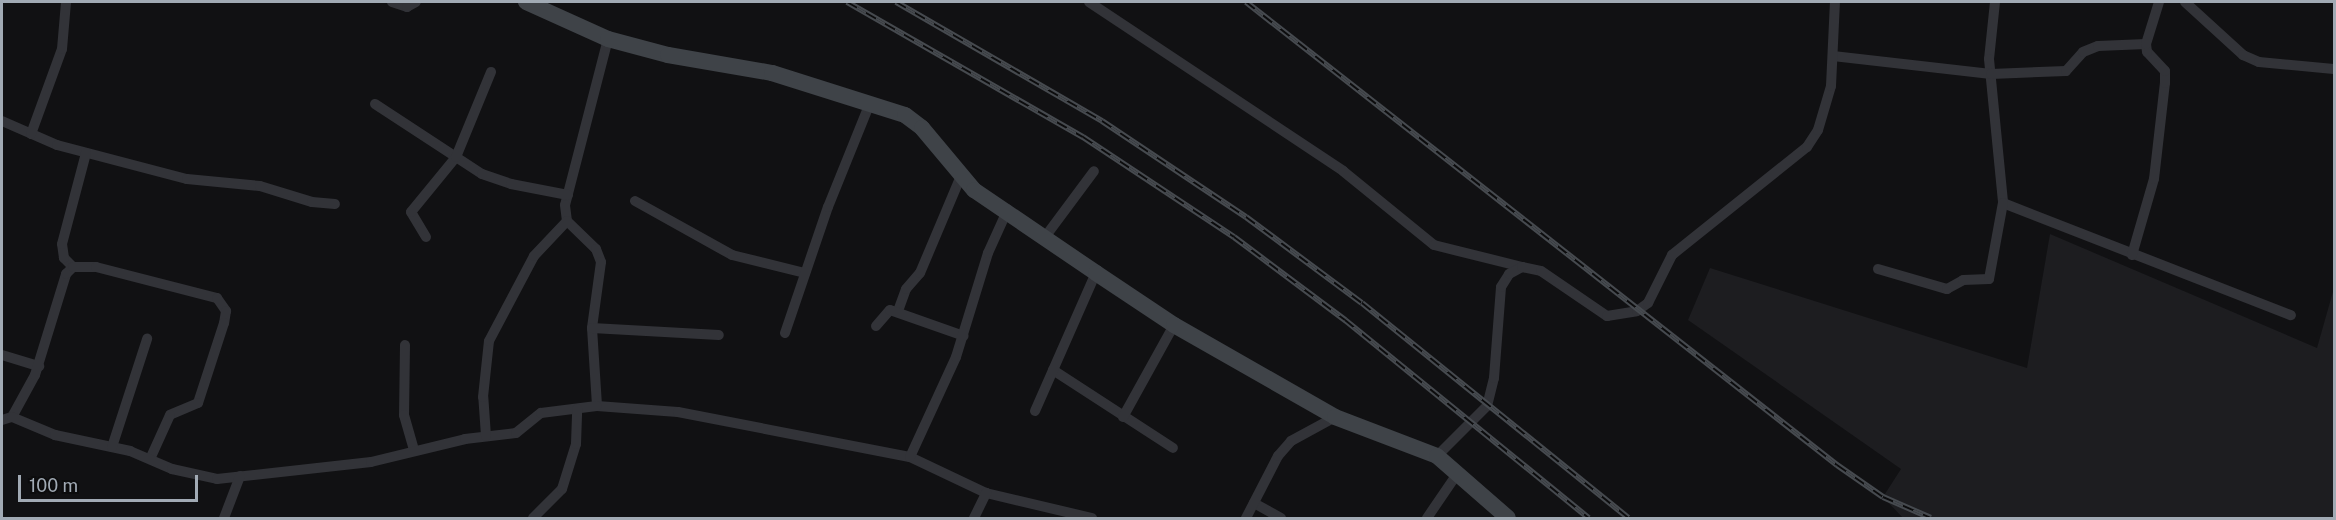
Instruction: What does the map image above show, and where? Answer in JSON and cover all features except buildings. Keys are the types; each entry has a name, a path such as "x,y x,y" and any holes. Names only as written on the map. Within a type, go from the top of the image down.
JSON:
{"main road":[{"path":"526,2 608,39 668,55 772,73 905,115 922,128 974,190 1008,209 1096,273 1174,325 1335,417 1437,456 1508,519"}],"street":[{"path":"31,134 62,49 66,2"},
{"path":"392,2 407,7 416,2"},
{"path":"1089,2 1343,171 1434,245 1550,276 1607,316 1622,316 1648,303 1672,255 1807,147 1825,113 1833,56 1834,2"},
{"path":"1878,269 1947,290 1963,280 1989,279 2003,203 1990,74 1995,2"},
{"path":"2132,255 2154,179 2165,83 2164,71 2147,52 2146,44 2159,2"},
{"path":"2185,2 2243,55 2259,62 2334,69"},
{"path":"486,436 483,397 489,341 534,256 567,221 568,195 608,39"},
{"path":"1833,56 1990,74 2066,71 2083,52 2098,46 2146,44"},
{"path":"426,237 411,212 456,157 491,72"},
{"path":"785,333 805,273 870,103"},
{"path":"375,104 482,174 511,184 568,195"},
{"path":"2,121 31,134 86,153 187,179 260,186 312,202 334,204"},
{"path":"86,153 62,244 64,258 73,267 96,267 223,303 224,323 198,403 170,415 150,459"},
{"path":"1045,237 1094,171"},
{"path":"898,311 906,289 920,273 961,176"},
{"path":"635,201 732,255 805,273"},
{"path":"2003,203 2291,315"},
{"path":"910,457 964,336 988,253 1008,209"},
{"path":"567,221 600,255 592,328 597,406"},
{"path":"73,267 66,274 39,366 7,419 55,435 112,447 198,477 240,476 371,462 486,436 516,432 541,413 597,406 678,412 910,457 986,493 1069,516 1092,519"},
{"path":"1437,456 1487,406 1494,378 1502,287 1509,273 1522,267"},
{"path":"1035,411 1096,273"},
{"path":"876,326 884,312 898,311 964,336"},
{"path":"1123,417 1174,325"},
{"path":"592,328 719,335"},
{"path":"112,447 147,339"},
{"path":"405,345 404,415 414,451"},
{"path":"2,355 39,366"},
{"path":"1053,370 1173,448"},
{"path":"532,519 562,489 576,444 577,409"},
{"path":"1245,519 1291,441 1335,417"},
{"path":"1427,519 1457,474"},
{"path":"224,519 240,476"},
{"path":"974,519 986,493"},
{"path":"1254,503 1281,519"}],"shaded area":[{"path":"2050,234 2317,348 2334,288 2334,518 1903,518 1883,497 1901,469 1688,320 1710,268 2027,368"}],"railway":[{"path":"847,2 1083,137 1234,237 1345,320 1589,518"},
{"path":"896,2 1102,121 1246,217 1362,303 1628,518"},
{"path":"1246,2 1837,465 1883,497 1931,518"}]}
